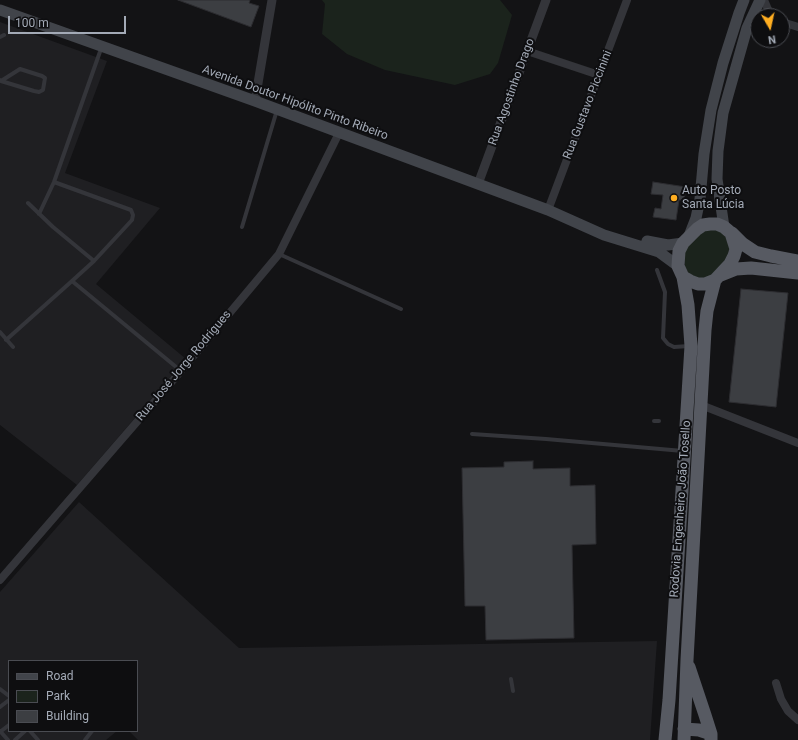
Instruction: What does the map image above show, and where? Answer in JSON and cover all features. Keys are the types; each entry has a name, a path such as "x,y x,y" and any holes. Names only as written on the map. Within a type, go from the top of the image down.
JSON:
{"highway":[{"path":"798,261 755,252 717,224 703,225 697,229 679,250 681,272 690,281 698,284 705,284 736,269 751,268 798,273"},
{"path":"718,277 730,264 736,249 727,230"},
{"name":"Rodovia Engenheiro João Tosello","path":"665,740 669,700 691,346 690,323 681,272"},
{"name":"Rodovia Engenheiro João Tosello","path":"684,734 706,324 707,311 718,277"},
{"path":"687,660 712,738"},
{"path":"684,734 699,730 712,738"}],"main road":[{"path":"686,240 696,218 700,199 704,154 711,110 723,63 744,0"},
{"path":"727,230 717,179 718,151 723,113 747,28 760,0"},
{"name":"Avenida Doutor Hipólito Pinto Ribeiro","path":"0,10 277,109 548,210 604,235 659,252 681,272"},
{"name":"Avenida Doutor Hipólito Pinto Ribeiro","path":"581,224 660,244 672,245 686,240"}],"street":[{"path":"255,101 272,0"},
{"name":"Rua Agostinho Drago","path":"478,184 546,0"},
{"name":"Rua Gustavo Piccinini","path":"548,210 627,0"},
{"path":"527,51 599,75"},
{"name":"Rua José Jorge Rodrigues","path":"0,580 181,371 279,254 339,133"},
{"path":"701,405 798,443"},
{"path":"776,683 781,699 788,711 798,720"}],"lane":[{"path":"39,214 54,182 102,46"},
{"path":"20,69 45,78 43,90 39,92 1,81 20,69"},
{"path":"242,227 277,109"},
{"path":"6,340 94,261 132,220 133,215 131,210 54,182"},
{"path":"28,202 53,227 94,261"},
{"path":"279,254 401,309"},
{"path":"657,270 665,292 664,338 668,344 674,347 691,346"},
{"path":"72,281 181,371"},
{"path":"0,332 13,347"},
{"path":"654,421 659,421"},
{"path":"472,434 546,439 685,452"},
{"path":"510,679 513,691"},
{"path":"0,689 8,695"},
{"path":"0,707 8,701"},
{"path":"8,726 0,732 8,740"},
{"path":"15,740 24,732"},
{"path":"31,732 38,740"},
{"path":"85,740 91,732"}],"shaded area":[{"path":"0,22 107,61 65,173 160,208 96,284 186,359 77,485 0,425"},
{"path":"79,502 239,648 657,641 650,740 138,740 130,732 138,732 138,660 8,660 8,732 116,732 106,740 0,740 0,592"}],"green space":[{"path":"322,0 500,0 512,15 498,63 490,74 455,85 385,70 347,54 322,34 325,4"},
{"path":"715,229 722,232 730,242 728,257 712,275 706,278 697,278 689,274 685,268 684,251 698,234 706,230"}],"building":[{"path":"178,0 250,0 249,3 259,6 251,27"},
{"name":"Auto Posto Santa Lúcia","path":"653,182 686,187 684,200 679,200 676,220 653,217 655,208 661,209 663,195 651,194"},
{"path":"741,289 788,293 776,407 729,402"},
{"path":"533,461 533,469 570,468 570,486 595,485 596,544 572,545 574,638 486,640 485,606 465,606 462,468 504,467 504,462"}],"place":[{"name":"Auto Posto Santa Lúcia","path":"674,198"}]}
